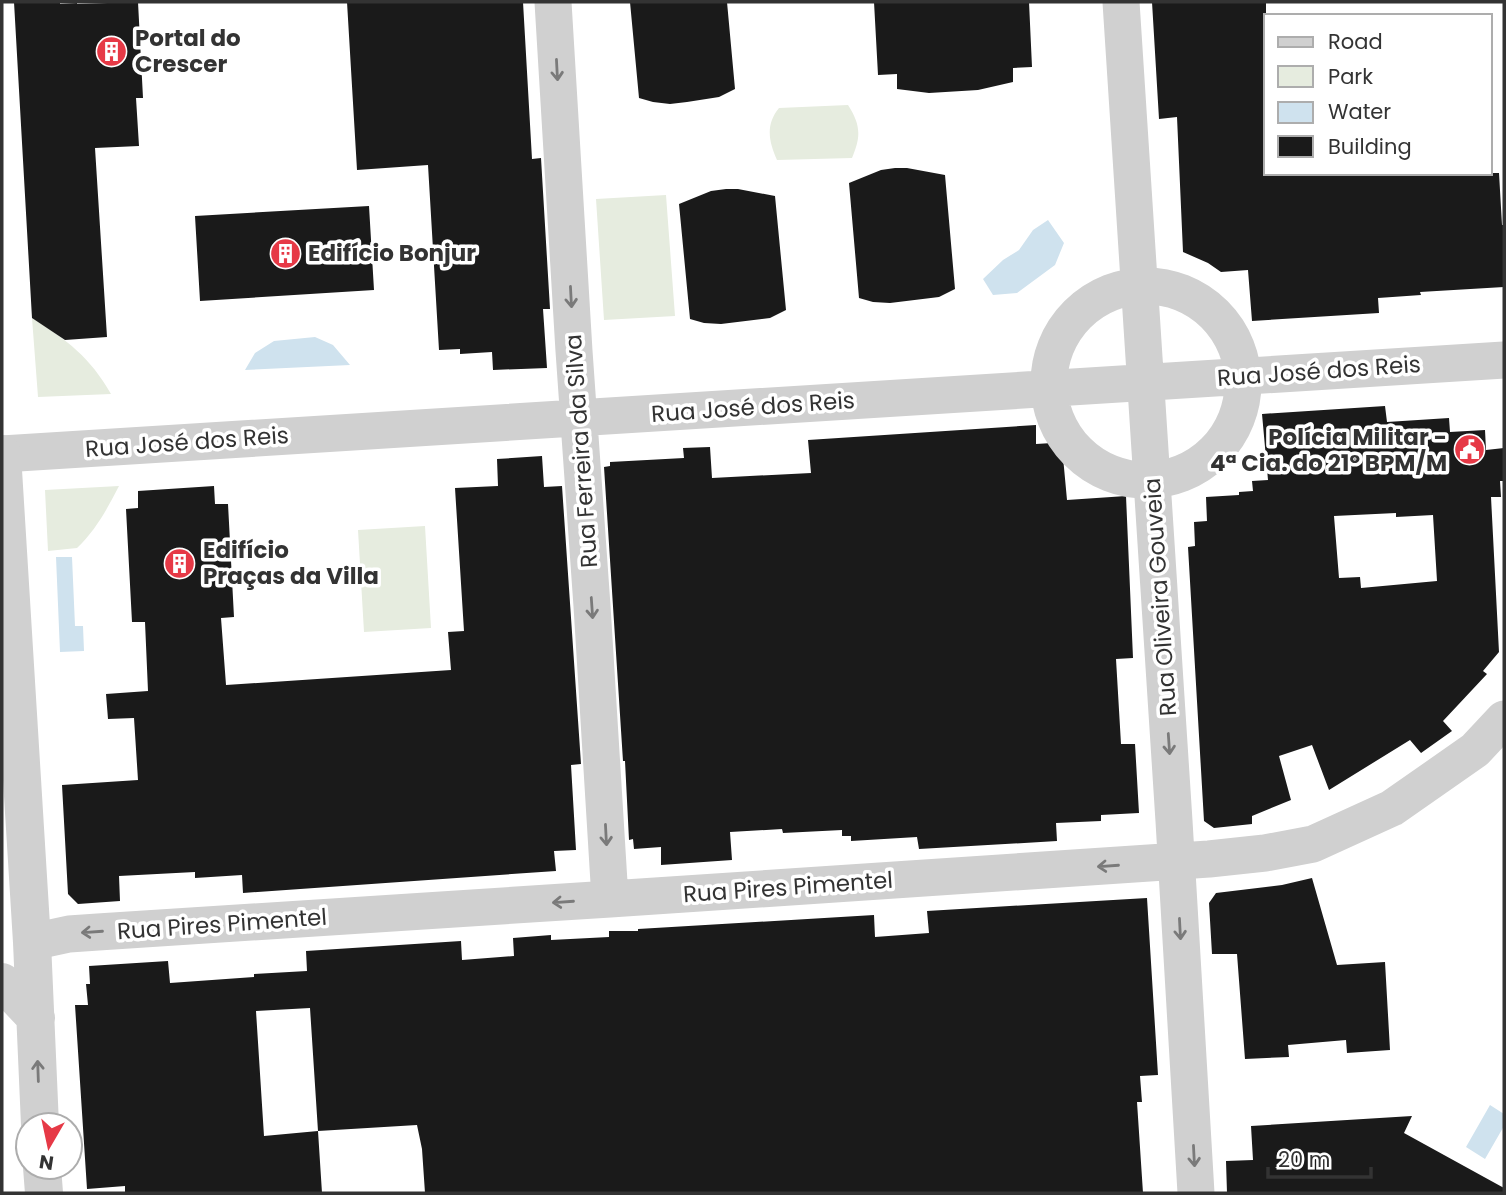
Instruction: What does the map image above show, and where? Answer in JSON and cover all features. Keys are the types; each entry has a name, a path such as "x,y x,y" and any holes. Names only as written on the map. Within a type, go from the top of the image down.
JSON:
{"street":[{"name":"Rua Ferreira da Silva","path":"553,2 610,900"},
{"name":"Rua Oliveira Gouveia","path":"1121,2 1196,1193"},
{"path":"1140,286 1167,288 1193,298 1215,314 1231,337 1240,357 1243,376 1242,401 1235,422 1221,445 1202,463 1179,475 1153,480 1125,478 1099,468 1077,452 1060,430 1052,412 1048,388 1054,348 1068,324 1088,304 1112,291 1140,286"},
{"name":"Rua José dos Reis","path":"2,454 1504,360"},
{"path":"2,447 17,952 36,1018 39,1111"},
{"name":"Rua Pires Pimentel","path":"17,952 69,934 610,900 1265,853 1313,844 1392,808 1475,750 1504,719"},
{"path":"2,982 36,1018"}],"green space":[{"path":"848,105 858,131 852,158 777,160 772,147 770,127 779,108"},
{"path":"666,195 675,316 604,320 596,199"},
{"path":"32,318 77,350 111,394 38,397"},
{"path":"119,486 95,527 77,548 48,551 45,490"},
{"path":"425,526 431,628 364,632 358,530"}],"water":[{"path":"1048,220 1064,243 1055,265 1017,293 993,295 983,279 1003,260 1019,250 1033,230"},
{"path":"315,337 333,345 350,365 245,370 255,353 274,341"},
{"path":"56,557 72,557 75,626 83,626 84,651 60,652"},
{"path":"1490,1105 1504,1114 1504,1126 1485,1159 1466,1147"}],"building":[{"path":"14,2 138,2 143,98 136,98 139,146 95,148 107,337 65,340 32,318"},
{"path":"347,2 523,2 532,159 541,158 550,309 543,309 547,368 493,370 492,352 460,354 460,349 439,350 428,165 357,170"},
{"path":"630,2 727,2 735,89 719,97 670,104 639,98"},
{"path":"874,2 1029,2 1032,67 1013,68 1013,82 978,90 929,93 897,89 897,74 878,75"},
{"path":"1152,2 1266,2 1264,175 1499,173 1504,225 1504,287 1420,292 1421,295 1378,298 1379,313 1252,321 1248,270 1221,272 1183,252 1177,117 1159,119"},
{"path":"895,168 945,175 955,289 939,297 890,303 859,298 849,183 881,170"},
{"path":"726,189 775,196 786,310 770,318 721,324 690,319 679,204 711,191"},
{"name":"Edifício Bonjur","path":"369,206 374,290 200,301 195,216"},
{"path":"1385,406 1387,422 1449,418 1450,432 1485,430 1486,450 1504,448 1501,497 1491,497 1499,652 1483,671 1487,674 1443,721 1452,731 1421,753 1410,740 1329,790 1312,745 1279,756 1291,800 1252,816 1252,824 1214,828 1204,821 1188,547 1195,546 1194,522 1207,521 1206,497 1239,495 1239,492 1253,491 1252,481 1268,480 1262,414","holes":["1396,513 1396,517 1433,515 1437,581 1361,588 1360,577 1339,578 1334,516"]},
{"path":"1036,425 1036,444 1052,443 1063,457 1067,500 1126,496 1133,658 1116,659 1121,744 1135,744 1139,813 1101,815 1101,821 1056,823 1057,841 919,849 917,837 851,841 851,836 842,836 842,830 783,833 782,829 730,832 732,860 661,865 661,847 634,849 633,839 629,840 604,467 610,466 610,462 684,458 683,448 710,447 712,478 811,473 808,440"},
{"path":"542,456 544,487 562,486 581,764 571,765 576,850 554,851 556,871 243,893 242,875 195,878 195,872 119,876 120,901 78,904 68,894 62,785 138,780 134,718 108,719 106,694 148,691 145,622 132,622 126,509 138,508 138,491 214,486 215,504 228,504 234,617 221,618 226,685 451,670 448,632 464,631 455,488 498,486 497,459"},
{"path":"1312,878 1337,965 1385,962 1390,1050 1347,1053 1346,1040 1288,1045 1289,1057 1245,1059 1237,954 1212,954 1209,903 1216,893 1282,885"},
{"path":"1147,898 1158,1075 1140,1076 1142,1102 1137,1102 1143,1193 425,1193 422,1149 417,1125 318,1131 322,1193 125,1193 125,1186 87,1189 75,1005 88,1005 86,984 90,984 89,966 168,961 170,983 307,971 306,951 461,941 462,960 514,956 513,938 551,935 551,940 609,937 609,931 638,929 874,915 875,937 929,933 927,911","holes":["310,1008 318,1131 264,1136 256,1011"]},
{"path":"1412,1116 1404,1133 1504,1188 1504,1193 1227,1193 1226,1161 1253,1160 1251,1126"}],"place":[{"name":"Portal do Crescer","path":"112,51"},
{"name":"Edifício Bonjur","path":"285,253"},
{"name":"Polícia Militar - 4ª Cia. do 21º BPM/M","path":"1470,450"},
{"name":"Edifício Praças da Villa","path":"180,563"}]}
